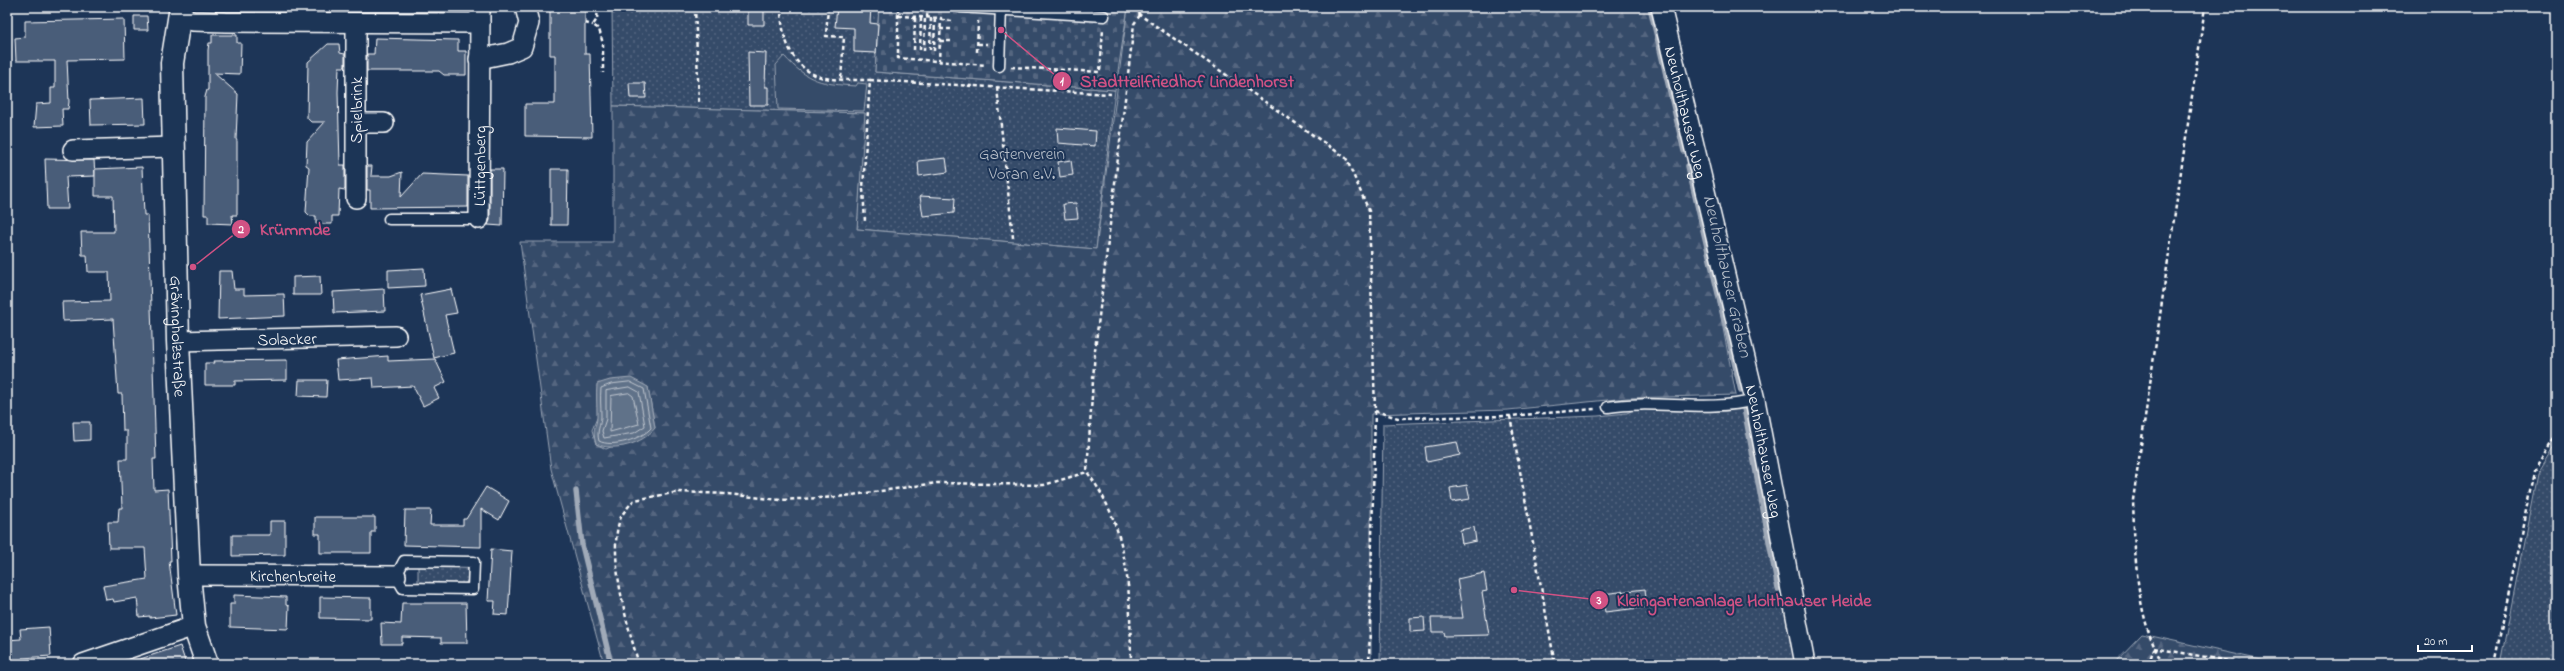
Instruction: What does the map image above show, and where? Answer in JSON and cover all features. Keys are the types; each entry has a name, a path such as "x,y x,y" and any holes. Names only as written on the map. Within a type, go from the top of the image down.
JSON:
{"main road":[{"name":"Grävingholzstraße","path":"180,12 172,63 178,341 194,626 207,664"}],"street":[{"path":"479,59 508,53 522,47 529,23 525,7"},
{"name":"Neuholthauser Weg","path":"1661,7 1755,400 1805,664"},
{"name":"Lüttgenberg","path":"180,12 193,21 289,15 356,23 480,15 478,219"},
{"name":"Spielbrink","path":"356,23 356,198"},
{"path":"356,123 384,123"},
{"path":"73,150 173,147"},
{"name":"Solacker","path":"178,341 396,336"},
{"name":"Kirchenbreite","path":"190,575 396,576"},
{"path":"84,664 194,626"}],"lane":[{"path":"960,7 1104,16"},
{"path":"999,66 1001,9"},
{"name":"Lüttgenberg","path":"389,219 478,219"},
{"path":"1608,407 1642,404 1720,406 1755,400"},
{"path":"404,561 474,562 473,588 403,588 396,576 404,561"}],"path":[{"path":"593,25 597,19 598,7"},
{"path":"695,7 699,102"},
{"path":"781,7 781,22 786,43 795,60 815,75 870,80 1111,94"},
{"path":"828,7 826,36 844,37 841,78"},
{"path":"898,7 898,58 1100,72 1104,16"},
{"path":"924,51 928,7"},
{"path":"1135,7 1140,15 1346,158 1369,211 1374,411 1369,664"},
{"path":"2163,664 2154,648 2143,607 2136,560 2133,500 2204,7"},
{"path":"977,52 979,9"},
{"path":"1131,664 1125,556 1102,492 1087,472 1100,311 1134,24 1140,15"},
{"path":"898,16 931,17 953,21"},
{"path":"914,50 915,17"},
{"path":"920,50 921,17"},
{"path":"930,50 931,17"},
{"path":"934,51 935,18"},
{"path":"939,61 941,20"},
{"path":"585,24 593,25 599,29 603,44 603,73"},
{"path":"940,29 952,30"},
{"path":"940,41 952,41"},
{"path":"865,222 863,188 870,80"},
{"path":"997,88 1013,238"},
{"path":"1374,411 1398,418 1510,416 1608,407"},
{"path":"1510,416 1555,664"},
{"path":"2494,664 2534,471 2557,434"},
{"path":"639,664 628,627 614,546 621,517 634,500 679,492 726,494 780,500 838,497 937,483 1044,485 1087,472"},
{"path":"2148,664 2154,648"},
{"path":"2154,648 2246,664"}],"green space":[{"name":"Gartenverein Voran e.V.","path":"612,7 879,7 875,72 1115,90 1096,249 857,229 864,113 613,106"},
{"path":"879,7 1128,7 1115,90 875,72"},
{"path":"1128,7 1657,7 1682,117 1736,395 1627,398 1508,410 1371,414 1371,664 604,664 551,469 520,242 613,242 613,106 865,113 857,229 1096,249","holes":["648,387 655,428 606,449 596,444 592,430 597,418"]},
{"path":"784,56 801,71 816,80 834,84 856,86 858,83 867,84 864,111 778,109 776,65"},
{"path":"1635,409 1749,409 1801,664 1380,664 1383,424 1598,416 1627,413"},
{"path":"2557,441 2557,664 2500,664 2537,474"},
{"path":"418,566 466,566 468,569 468,579 465,584 418,583"},
{"path":"2142,634 2280,664 2113,664"},
{"path":"2154,659 2181,664 2153,664"}],"water":[{"path":"631,378 648,387 655,428 650,434 628,445 611,447 596,444 594,431 597,420 597,384 610,380"}],"building":[{"path":"550,7 585,7 585,54 590,54 592,137 525,136 525,104 555,104 555,55 550,55"},
{"path":"748,7 764,8 764,25 748,25"},
{"path":"837,7 871,7 870,23 878,24 876,53 854,52 854,28 835,27"},
{"path":"134,16 147,16 148,30 134,30"},
{"path":"124,19 125,59 67,60 69,102 68,109 62,109 63,126 34,127 36,104 51,103 51,88 55,88 55,61 16,61 15,38 25,37 25,21"},
{"path":"212,35 237,35 237,43 241,43 240,74 214,73 238,94 236,139 237,215 232,215 233,224 208,223 208,215 204,215 205,97 208,90 208,50 209,43 212,43"},
{"path":"375,38 458,40 458,51 466,51 466,75 444,75 439,71 367,71 367,54 374,54"},
{"path":"328,44 339,44 340,53 345,54 345,67 339,67 338,92 340,165 345,165 345,190 339,189 338,216 332,216 332,224 316,224 316,216 310,216 306,212 309,167 306,165 307,142 325,122 311,122 307,118 308,62"},
{"path":"748,52 766,53 765,87 768,87 768,105 749,105"},
{"path":"629,83 645,83 646,98 630,98"},
{"path":"144,98 145,124 91,125 90,100"},
{"path":"1057,128 1096,131 1095,146 1058,143"},
{"path":"946,158 948,172 919,176 918,161"},
{"path":"45,159 94,160 95,176 66,177 68,209 47,209"},
{"path":"1071,160 1073,175 1060,177 1058,162"},
{"path":"367,166 372,166 371,176 391,176 402,172 401,197 422,174 468,176 468,207 370,208 370,190 367,190"},
{"path":"142,167 144,215 148,215 156,459 153,459 154,490 168,489 171,561 169,561 176,615 150,618 150,616 139,617 137,598 114,602 113,599 106,600 103,586 147,579 145,548 109,548 108,522 118,522 119,508 122,508 120,459 127,459 127,431 123,431 122,394 118,394 113,319 63,321 62,302 110,301 109,272 88,272 87,255 82,255 81,232 114,232 113,196 95,196 95,169"},
{"path":"490,169 503,169 502,226 488,225 490,219"},
{"path":"551,169 568,169 567,225 551,225"},
{"path":"920,196 955,198 954,213 923,216"},
{"path":"1076,203 1078,218 1065,219 1063,204"},
{"path":"424,268 425,286 388,288 388,270"},
{"path":"219,271 232,271 234,289 244,289 244,295 284,294 285,316 218,319"},
{"path":"320,276 321,295 293,295 293,277"},
{"path":"384,289 385,311 334,313 333,292"},
{"path":"451,289 457,313 445,315 454,353 434,358 420,295"},
{"path":"388,356 388,361 435,359 446,382 434,388 439,398 423,406 413,386 374,388 373,378 338,380 336,360"},
{"path":"287,360 287,380 235,381 235,385 205,385 205,363 214,363 213,361"},
{"path":"299,380 327,380 326,397 298,396"},
{"path":"73,422 90,422 90,440 74,441"},
{"path":"1457,442 1460,455 1427,462 1425,447"},
{"path":"1467,485 1470,499 1452,502 1450,488"},
{"path":"486,487 509,501 499,520 481,509 481,547 404,545 405,510 431,510 430,525 463,525 463,519 466,519"},
{"path":"315,517 375,517 375,532 371,532 371,553 320,553 320,534 315,534"},
{"path":"270,521 285,521 285,555 232,556 232,535 270,535"},
{"path":"1474,527 1476,541 1462,544 1460,530"},
{"path":"491,549 512,551 508,615 494,614 495,601 488,601"},
{"path":"1484,573 1487,591 1482,592 1489,635 1445,636 1444,632 1432,632 1431,618 1463,618 1457,579"},
{"path":"1645,589 1647,607 1605,612 1602,594"},
{"path":"234,595 286,597 286,605 289,606 288,629 230,627 230,604 234,604"},
{"path":"320,597 371,598 371,619 320,618"},
{"path":"402,603 466,603 467,643 441,643 441,638 402,637 402,644 382,644 381,623 401,624"},
{"path":"1424,617 1425,631 1410,632 1410,618"},
{"path":"49,627 51,656 22,658 22,664 8,664 7,640 21,639 20,629"},
{"path":"180,646 186,664 134,664 134,661"}],"waterway":[{"name":"Neuholthauser Graben","path":"1650,7 1684,151"},
{"name":"Neuholthauser Graben","path":"1688,166 1741,391"},
{"name":"Neuholthauser Graben","path":"1744,408 1778,589"},
{"path":"576,491 582,545 611,664"}],"place":[{"name":"Stadtteilfriedhof Lindenhorst","path":"1001,30"},
{"name":"Krümmde","path":"193,267"},
{"name":"Kleingartenanlage Holthauser Heide","path":"1514,590"}]}
